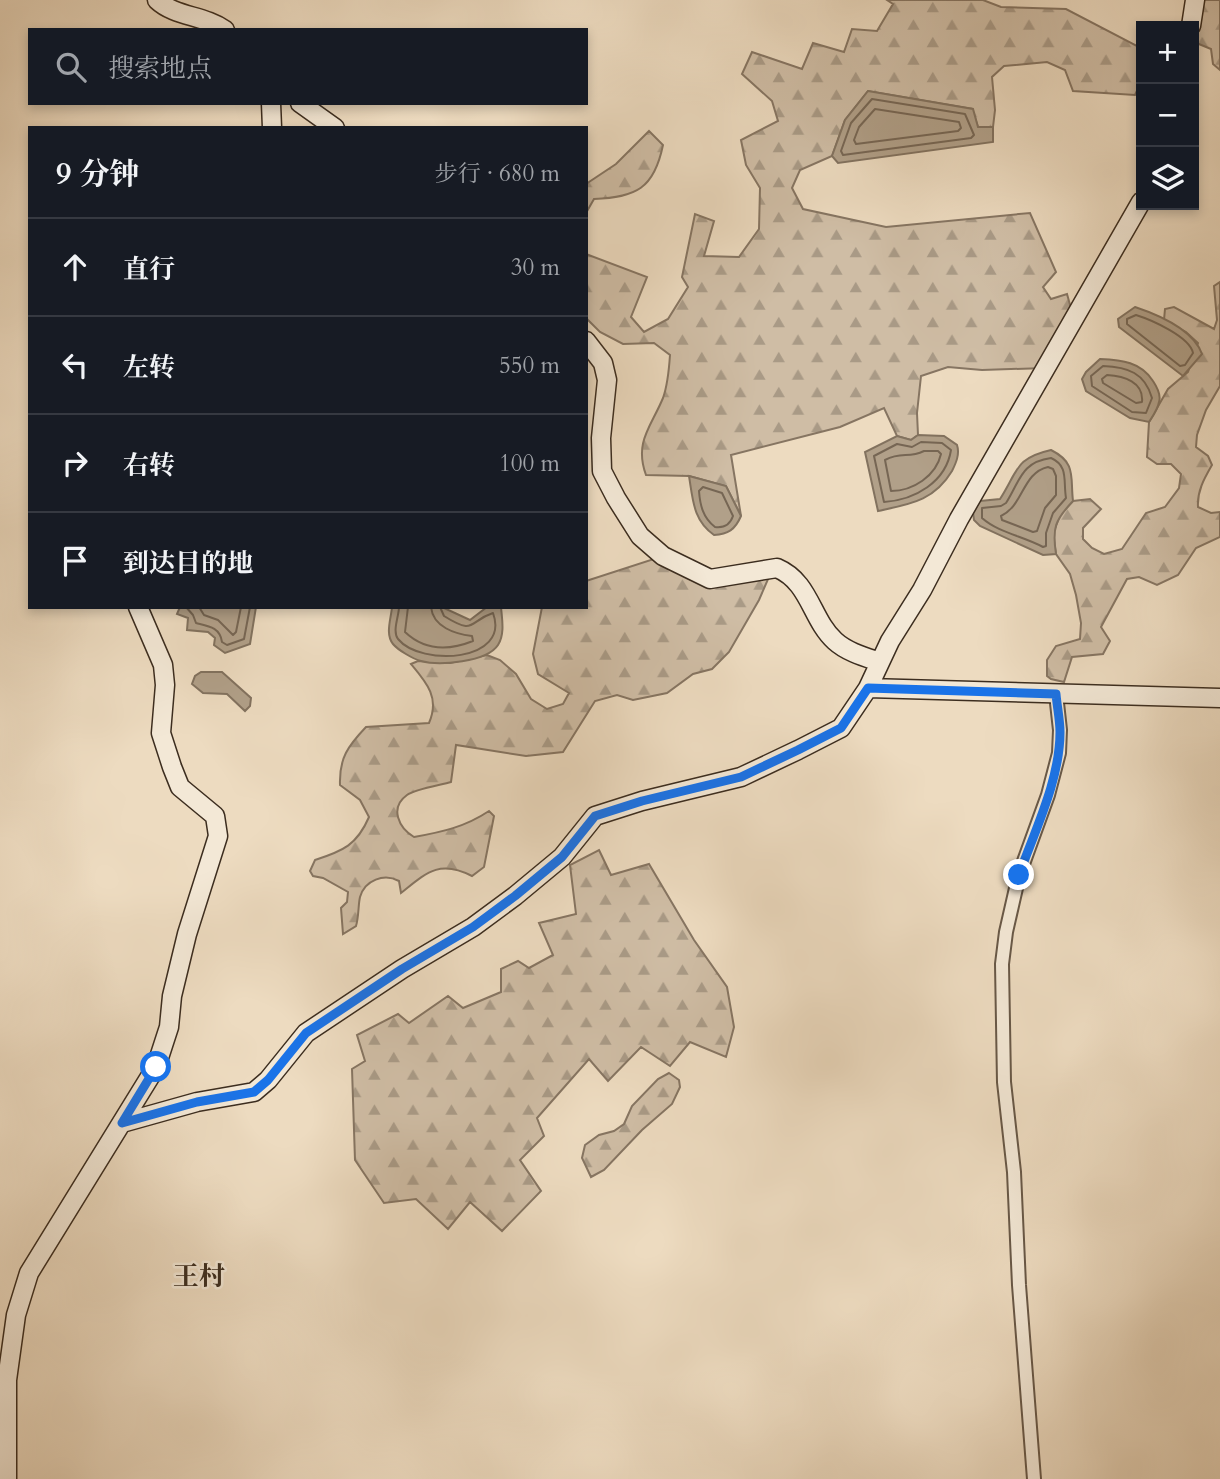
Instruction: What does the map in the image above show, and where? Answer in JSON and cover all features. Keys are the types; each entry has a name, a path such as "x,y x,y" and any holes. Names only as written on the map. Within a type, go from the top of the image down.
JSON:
{"street":[{"path":"157,0 174,10 215,23 222,28"},
{"path":"1192,21 1195,0"},
{"path":"271,105 272,126"},
{"path":"303,105 332,126"},
{"path":"122,1123 197,1102 254,1092 268,1080 306,1033 402,969 473,927 515,896 562,857 595,816 642,801 741,777 841,728 868,688 890,641 922,590 959,519 1136,210"},
{"path":"588,344 603,363 607,380 601,438 603,471 640,536 663,556 710,579 777,568 785,572 794,579 808,598 824,628 835,641 849,651 880,662"},
{"path":"6,1479 7,1380 16,1315 26,1283 58,1224 156,1067 169,1027 172,996 187,934 218,836 215,816 180,787 172,767 162,733 165,685 163,665 139,609"},
{"path":"868,688 1220,698"},
{"path":"1034,1479 1019,1285 1014,1172 1004,1082 1002,964 1019,875 1048,795 1059,752 1060,730 1056,694"}],"green space":[{"path":"887,0 983,0 1001,7 1066,9 1136,45 1135,95 1073,91 1065,70 1047,62 1004,66 992,77 995,110 993,127 978,127 972,109 868,91 845,120 832,156 800,170 792,188 803,209 886,227 1030,213 1056,272 1043,287 1051,299 1067,294 1074,319 1045,368 982,370 948,367 921,376 917,413 918,435 911,440 897,436 884,408 840,427 731,455 741,516 726,486 689,476 646,475 643,444 665,393 670,355 654,343 623,344 600,332 588,320 588,255 647,277 631,317 644,332 668,319 688,287 682,277 695,214 714,221 704,256 739,257 759,229 760,188 746,165 741,140 778,121 772,101 742,74 752,52 802,69 813,43 844,52 852,29 877,31 893,4"},
{"path":"1195,0 1220,0 1220,70 1213,64 1211,49 1199,44 1199,21 1194,21"},
{"path":"649,131 663,145 654,172 641,188 621,196 594,199 588,210 588,183 616,164"},
{"path":"1220,282 1220,386 1206,410 1197,435 1196,447 1208,456 1212,465 1200,490 1198,507 1211,513 1220,512 1220,537 1196,548 1178,575 1157,585 1139,577 1127,579 1101,627 1110,641 1103,654 1072,657 1064,682 1051,679 1047,676 1047,660 1056,646 1080,639 1081,623 1070,574 1056,554 1053,534 1060,515 1073,501 1090,499 1101,509 1083,528 1083,539 1104,554 1122,549 1146,513 1165,507 1179,488 1181,474 1171,464 1157,464 1147,457 1149,422 1168,389 1188,372 1198,343 1186,332 1164,320 1165,309 1174,307 1214,329 1217,320 1214,286"},
{"path":"663,556 710,579 772,570 759,600 729,652 712,669 693,674 667,693 633,700 617,695 595,701 563,752 526,756 456,745 451,782 407,795 398,806 398,818 414,837 453,828 489,811 494,816 484,867 472,876 450,869 433,871 401,893 399,881 381,878 371,882 362,891 356,926 343,934 341,908 347,902 348,892 323,878 313,876 310,871 315,860 341,850 354,841 369,817 360,800 340,785 343,760 354,740 366,727 429,723 433,706 430,691 411,664 418,661 450,663 487,655 500,660 516,674 531,699 547,709 563,704 569,693 538,674 533,654 542,609 588,609 588,580"},
{"path":"599,850 611,875 649,864 694,940 727,987 734,1027 726,1057 690,1042 670,1066 641,1047 608,1081 589,1059 537,1118 544,1136 520,1160 541,1191 502,1231 470,1202 448,1229 416,1199 384,1203 355,1160 352,1069 365,1061 357,1035 398,1014 409,1023 448,996 463,1008 501,992 501,969 518,961 529,968 553,955 539,923 576,914 570,865"},
{"path":"669,1073 679,1080 680,1087 672,1104 642,1130 604,1170 591,1177 582,1158 585,1145 599,1135 614,1131 624,1124 632,1106 658,1079"}],"water":[{"path":"868,91 973,109 978,127 993,127 993,142 838,163 832,156 845,120"},
{"path":"1135,307 1174,324 1198,345 1202,354 1183,376 1119,327 1118,319"},
{"path":"1100,359 1130,363 1148,375 1156,386 1159,397 1158,407 1149,422 1130,418 1086,391 1082,379"},
{"path":"918,435 944,436 957,445 958,455 952,471 937,489 920,500 878,511 865,452 897,436 911,440"},
{"path":"1051,450 1069,466 1073,501 1056,525 1056,554 1043,555 980,526 974,520 972,504 1000,499 1024,462 1039,453"},
{"path":"689,476 726,486 741,516 736,525 723,534 714,535 707,529 695,509"},
{"path":"179,609 256,609 250,644 225,653 214,645 215,638 208,632 187,630 188,618 177,614"},
{"path":"392,609 446,609 470,620 484,609 501,609 502,636 498,645 492,651 474,659 450,663 421,661 395,646 389,631"},
{"path":"201,672 222,672 251,698 250,706 245,711 227,694 203,693 192,684 195,676"}],"district":[{"name":"王村","path":"199,1276"}],"route":[{"path":"156,1067 122,1123 197,1102 254,1092 268,1080 306,1033 402,969 473,927 515,896 562,857 595,816 642,801 741,777 841,728 868,688 1056,694 1060,730 1059,752 1048,795 1019,875"}]}
